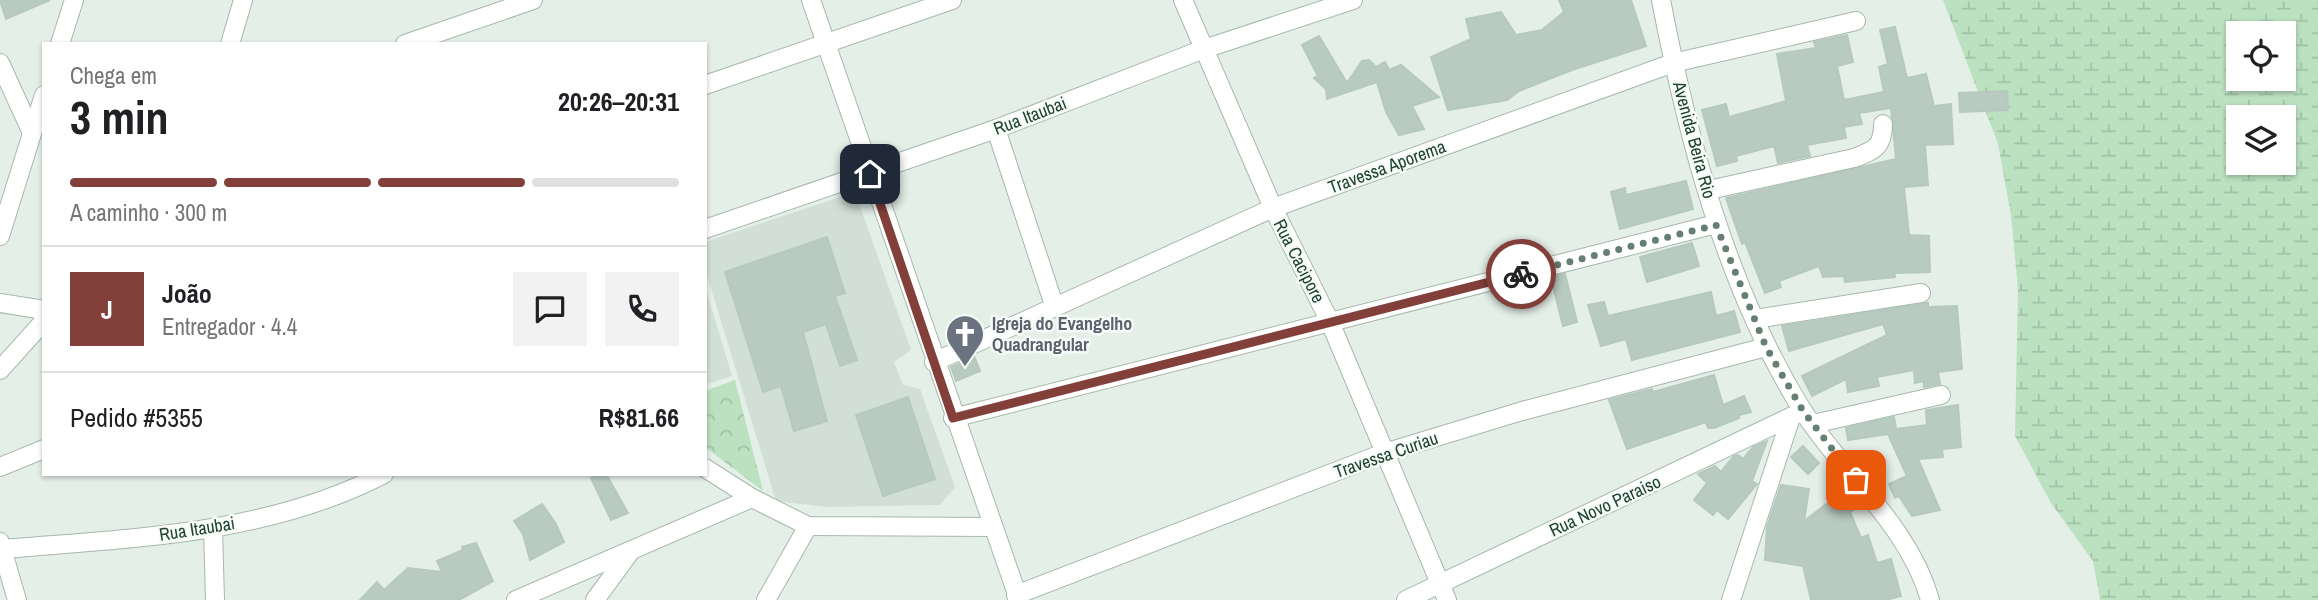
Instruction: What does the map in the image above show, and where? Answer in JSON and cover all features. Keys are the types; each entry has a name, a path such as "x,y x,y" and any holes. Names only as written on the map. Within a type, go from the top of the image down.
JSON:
{"street":[{"path":"61,42 74,0"},
{"path":"231,42 243,0"},
{"path":"411,42 533,0"},
{"path":"811,0 953,418 1017,597"},
{"path":"707,84 952,0"},
{"name":"Rua Cacipore","path":"1183,0 1273,208 1330,322 1444,592"},
{"name":"Rua Itaubai","path":"707,228 996,129 1204,49 1353,0"},
{"name":"Avenida Beira Rio","path":"1661,0 1673,63 1709,190 1716,225 1766,347 1802,417 1916,561 1930,600"},
{"name":"Travessa Aporema","path":"934,362 1273,208 1673,63 1856,21"},
{"path":"0,63 32,133"},
{"path":"0,236 42,101"},
{"path":"1709,190 1854,158 1876,150 1883,141 1883,124"},
{"path":"996,129 1055,307"},
{"path":"953,418 1716,225"},
{"path":"1755,319 1921,293"},
{"path":"0,303 42,310"},
{"path":"0,370 42,323"},
{"name":"Travessa Curiau","path":"1017,597 1384,453 1522,411 1766,347"},
{"name":"Rua Novo Paraiso","path":"1406,600 1444,592 1802,417 1941,395"},
{"path":"1731,600 1802,417"},
{"path":"0,467 42,450"},
{"path":"707,469 752,498 808,526 993,527"},
{"name":"Rua Itaubai","path":"1,545 213,530 321,503 380,476"},
{"path":"516,600 752,498"},
{"path":"766,600 808,526"},
{"path":"213,530 215,600"},
{"path":"1,545 17,600"},
{"path":"595,600 629,552"}],"shaded area":[{"path":"855,192 911,350 894,362 903,385 920,389 955,487 940,505 826,507 776,501 707,276 707,241"},
{"path":"707,293 732,376 707,384"}],"green space":[{"path":"1943,0 2318,0 2318,600 2100,600 2093,561 2051,503 2015,436 2018,290 2011,215 1998,144"},
{"path":"735,380 763,491 707,449 707,390"}],"building":[{"path":"0,0 50,0 6,19"},
{"path":"1559,0 1631,0 1646,46 1572,70 1519,91 1507,100 1448,110 1431,57 1471,39 1466,19 1501,12 1516,35 1542,30 1564,12"},
{"path":"1895,27 1907,78 1926,74 1934,106 1951,104 1953,144 1925,145 1928,185 1904,187 1909,235 1929,236 1930,272 1894,273 1895,277 1845,282 1844,276 1823,277 1819,266 1779,281 1781,287 1765,293 1745,242 1742,244 1726,198 1896,159 1891,108 1859,113 1862,124 1844,127 1846,138 1807,145 1810,156 1778,163 1774,146 1736,156 1737,161 1717,166 1702,110 1726,104 1729,117 1786,101 1777,54 1816,48 1814,42 1847,35 1853,62 1837,66 1844,100 1884,92 1879,67 1888,64 1880,30"},
{"path":"1319,36 1347,83 1362,61 1369,60 1376,67 1385,62 1389,70 1401,65 1439,97 1412,106 1424,129 1399,135 1386,112 1377,82 1327,99 1326,89 1314,78 1318,76 1302,45"},
{"path":"2007,91 2008,110 1960,112 1959,93"},
{"path":"1686,181 1693,209 1620,229 1611,192 1625,188 1626,195"},
{"path":"827,237 845,293 835,296 857,360 840,366 826,324 803,332 827,421 794,431 781,386 763,392 725,272"},
{"path":"1692,243 1699,266 1647,282 1640,257"},
{"path":"1565,274 1577,322 1563,326 1551,278"},
{"path":"1711,292 1716,316 1734,311 1740,332 1632,360 1626,339 1601,346 1588,305 1604,302 1608,316"},
{"path":"1928,303 1928,307 1957,306 1962,369 1938,372 1940,384 1924,387 1924,381 1915,383 1914,370 1877,377 1879,386 1848,392 1846,379 1812,396 1802,376 1887,335 1883,324 1789,351 1782,326"},
{"name":"Igreja do Evangelho Quadrangular","path":"974,356 980,371 956,381 951,367"},
{"path":"1714,375 1723,405 1744,396 1751,412 1714,428 1708,428 1706,422 1627,449 1609,400 1652,389 1653,392"},
{"path":"908,397 935,479 883,496 856,415"},
{"path":"1958,405 1961,447 1942,449 1943,457 1918,459 1940,510 1912,516 1899,496 1895,498 1889,484 1907,476 1888,434 1848,440 1846,428 1894,417 1896,429 1927,425 1926,410"},
{"path":"1767,441 1752,481 1757,484 1728,519 1717,510 1713,515 1694,500 1707,483 1698,474 1715,466 1721,472 1734,456 1738,455 1743,459 1753,447"},
{"path":"1803,446 1819,463 1808,474 1791,457"},
{"path":"607,476 628,513 611,520 591,478"},
{"path":"1781,485 1809,489 1804,521 1845,490 1858,507 1850,512 1861,538 1868,535 1877,563 1891,559 1901,596 1886,600 1811,600 1803,566 1765,560 1767,527"},
{"path":"542,504 564,542 530,560 523,534 514,521"},
{"path":"476,543 493,581 459,600 360,600 377,582 384,590 408,568 442,572 437,561 463,550 462,547"}],"way so far":[{"path":"1521,274 1716,225 1766,347 1803,411 1856,480"}],"place":[{"name":"Igreja do Evangelho Quadrangular","path":"965,368"}],"route":[{"path":"870,174 953,418 1521,274"}]}
